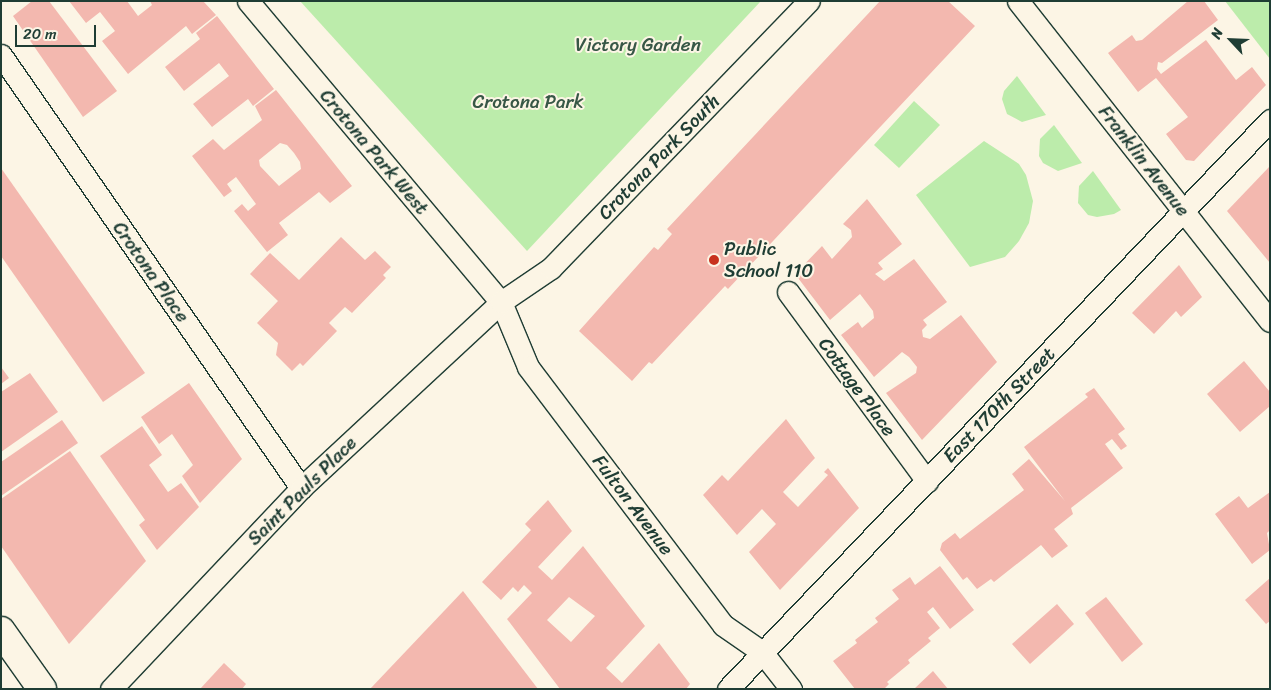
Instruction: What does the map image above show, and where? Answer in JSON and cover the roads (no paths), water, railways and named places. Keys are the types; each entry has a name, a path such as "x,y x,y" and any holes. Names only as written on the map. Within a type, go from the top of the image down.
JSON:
{"main road":[{"path":"1,631 42,689"}],"street":[{"name":"Crotona Park West","path":"248,1 501,302"},
{"name":"Crotona Park South","path":"501,302 551,268 809,1"},
{"name":"Franklin Avenue","path":"1018,1 1270,322"},
{"name":"Crotona Place","path":"1,54 301,488"},
{"name":"East 170th Street","path":"728,689 1270,120"},
{"name":"Cottage Place","path":"788,292 927,480"},
{"name":"Saint Pauls Place","path":"111,689 301,488 501,302"},
{"name":"Fulton Avenue","path":"501,302 528,367 723,625 762,652 791,689"}],"place":[{"name":"Public School 110","path":"714,260"}],"park label":[{"name":"Victory Garden","path":"638,45"},
{"name":"Crotona Park","path":"528,102"}]}
